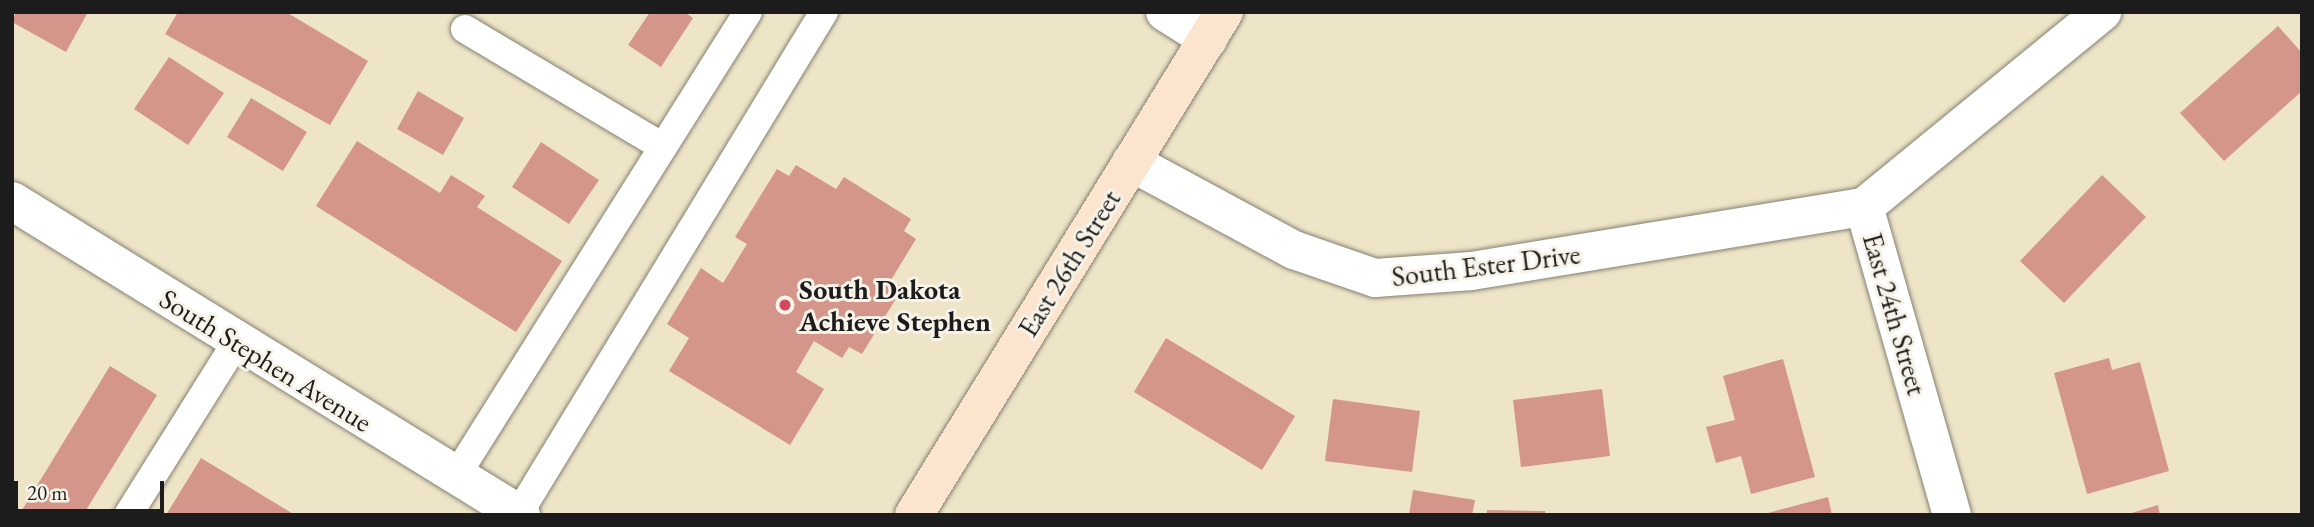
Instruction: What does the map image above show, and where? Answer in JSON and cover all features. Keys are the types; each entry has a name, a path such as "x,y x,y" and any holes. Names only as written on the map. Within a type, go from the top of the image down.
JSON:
{"main road":[{"name":"East 26th Street","path":"914,515 1216,25"}],"street":[{"path":"1165,12 1216,25"},
{"name":"East 24th Street","path":"1952,515 1864,207 2102,12"},
{"name":"South Ester Drive","path":"1131,162 1294,250 1375,278 1472,271 1864,207"},
{"name":"South Stephen Avenue","path":"12,201 236,343 456,476 505,510"}],"lane":[{"path":"456,476 748,12"},
{"path":"505,510 824,12"},
{"path":"465,29 663,147"},
{"path":"128,515 236,343"}],"building":[{"path":"16,12 88,12 66,52 12,22"},
{"path":"178,12 286,12 368,61 330,125 165,34"},
{"path":"650,12 684,12 693,18 661,67 628,45"},
{"path":"2278,26 2302,53 2302,91 2224,161 2180,113"},
{"path":"169,57 224,93 188,145 134,109"},
{"path":"418,91 464,118 443,155 397,129"},
{"path":"251,98 307,132 283,171 227,137"},
{"path":"357,141 440,193 451,175 485,196 477,207 562,261 516,332 316,206"},
{"path":"541,142 599,180 569,224 512,187"},
{"name":"South Dakota Achieve Stephen","path":"796,165 836,189 844,177 911,219 904,231 916,239 891,280 903,287 862,354 849,347 842,358 814,341 796,372 824,389 790,445 669,371 689,338 667,324 701,268 723,283 747,244 735,237 777,169 789,176"},
{"path":"2102,175 2146,217 2064,303 2020,261"},
{"path":"1166,338 1295,416 1262,470 1134,392"},
{"path":"2109,358 2112,370 2140,362 2169,471 2087,494 2054,373"},
{"path":"1783,359 1815,477 1751,494 1741,456 1716,463 1706,427 1735,420 1723,376"},
{"path":"110,366 157,395 83,515 19,515"},
{"path":"1602,389 1610,456 1521,467 1513,400"},
{"path":"1333,399 1420,411 1412,472 1325,461"},
{"path":"201,458 295,515 166,515"},
{"path":"1413,490 1475,500 1472,515 1409,515"},
{"path":"1828,497 1832,515 1764,515 1764,514"},
{"path":"2158,505 2160,515 2128,515 2128,514"},
{"path":"1487,510 1545,511 1545,515 1487,515"}],"place":[{"name":"South Dakota Achieve Stephen","path":"785,305"}]}
